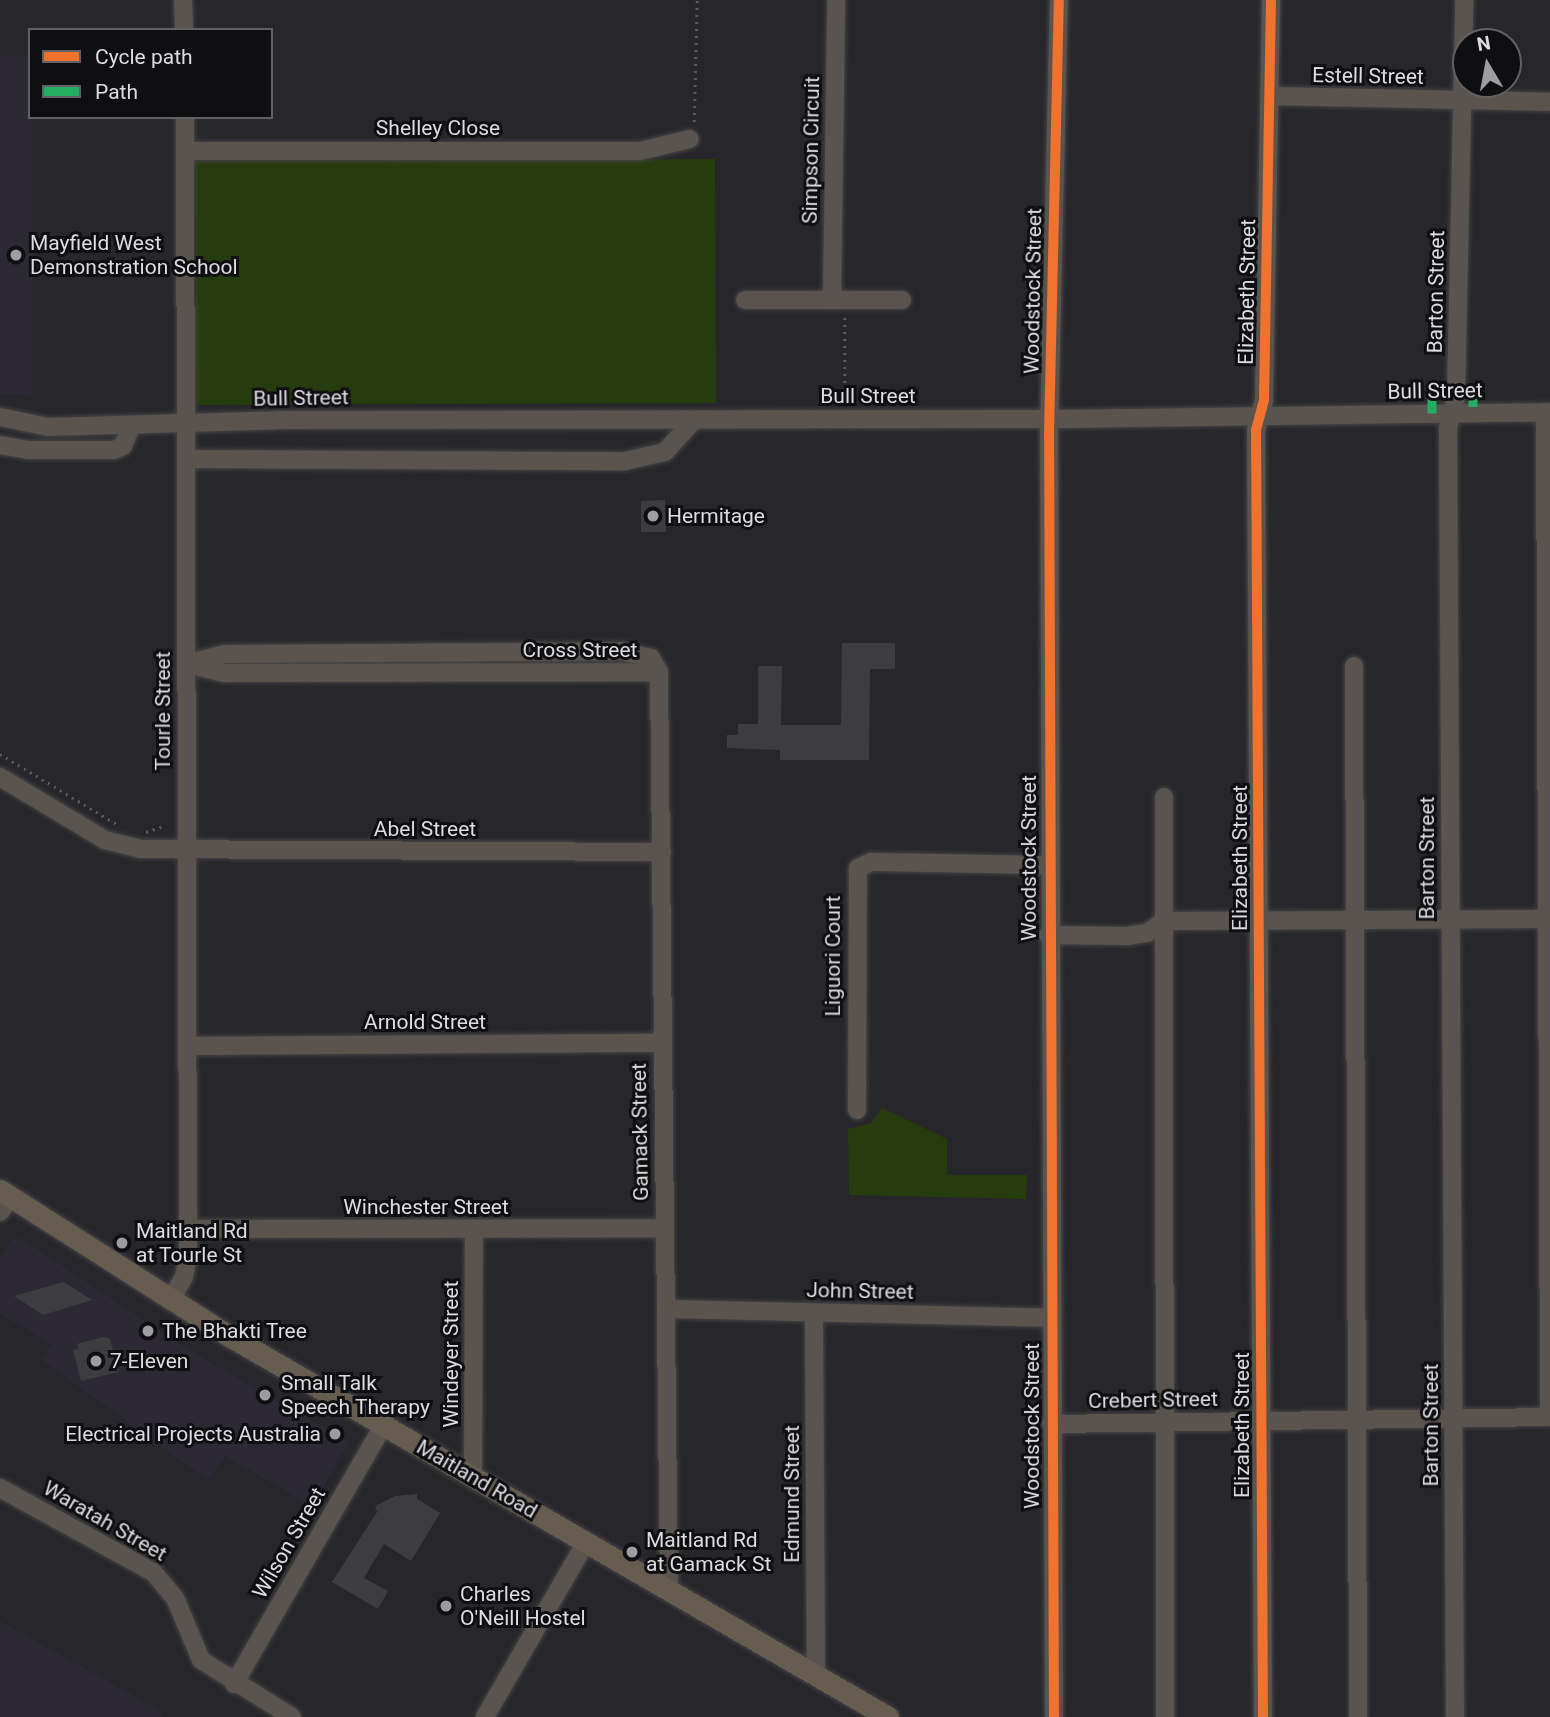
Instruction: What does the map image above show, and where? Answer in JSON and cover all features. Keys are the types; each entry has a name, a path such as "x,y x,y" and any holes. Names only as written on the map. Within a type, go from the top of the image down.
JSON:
{"main road":[{"name":"Maitland Road","path":"3,1200 170,1301 888,1717"}],"street":[{"path":"183,0 184,28"},
{"name":"Simpson Circuit","path":"832,300 836,0"},
{"name":"Woodstock Street","path":"1054,1717 1048,935 1049,419 1059,0"},
{"name":"Elizabeth Street","path":"1263,1717 1260,416 1264,396 1271,0"},
{"name":"Barton Street","path":"1455,1717 1448,428 1456,397 1464,0"},
{"name":"Estell Street","path":"1270,96 1550,102"},
{"name":"Tourle Street","path":"170,1301 188,1268 184,119"},
{"name":"Shelley Close","path":"185,151 640,151 690,139"},
{"path":"745,300 902,300"},
{"path":"1547,412 1550,1417"},
{"name":"Bull Street","path":"0,417 48,427 292,420 1049,419 1547,412"},
{"path":"187,459 625,461 665,452 694,420"},
{"path":"0,445 27,450 114,450 122,446 131,426"},
{"name":"Cross Street","path":"186,664 224,673 659,673"},
{"path":"1354,666 1358,1717"},
{"name":"Gamack Street","path":"659,673 670,1591"},
{"name":"Abel Street","path":"0,777 104,840 141,849 662,852"},
{"path":"1164,797 1165,1717"},
{"name":"Liguori Court","path":"857,1110 858,868 871,862 1049,865"},
{"path":"1048,935 1127,936 1147,933 1164,921 1548,919"},
{"name":"Arnold Street","path":"189,1046 662,1043"},
{"name":"Winchester Street","path":"188,1229 474,1231 665,1228"},
{"name":"Windeyer Street","path":"473,1478 474,1231"},
{"name":"John Street","path":"667,1309 1051,1318"},
{"name":"Edmund Street","path":"814,1313 816,1675"},
{"name":"Crebert Street","path":"1051,1424 1550,1417"},
{"name":"Wilson Street","path":"234,1684 384,1424"},
{"name":"Waratah Street","path":"0,1488 163,1580 201,1660 234,1684 292,1717"},
{"path":"485,1717 586,1542"}],"path":[{"path":"690,139 698,109 697,0"},
{"path":"845,318 845,399"},
{"path":"0,754 123,827"},
{"path":"133,832 163,825"}],"shaded area":[{"name":"Mayfield West Demonstration School","path":"28,55 28,119 32,119 32,396 0,393 0,56"},
{"path":"21,1238 189,1350 349,1442 312,1506 225,1456 208,1480 42,1360 52,1344 0,1314 0,1260 11,1240"},
{"path":"0,1621 161,1711 161,1717 0,1717"}],"green space":[{"path":"715,159 716,403 196,405 195,161"},
{"path":"882,1108 947,1139 947,1175 1027,1175 1026,1199 849,1195 848,1129 871,1123"}],"building":[{"name":"Hermitage","path":"665,500 666,532 641,532 641,501"},
{"path":"842,643 895,643 895,669 870,669 869,760 780,760 780,750 727,748 727,735 738,735 738,724 758,724 758,666 782,666 781,725 841,725"},
{"path":"64,1282 92,1300 43,1315 14,1296"},
{"name":"7-Eleven","path":"103,1337 110,1339 119,1372 81,1381 73,1350 78,1349 77,1344"},
{"path":"417,1494 417,1499 440,1513 411,1561 384,1544 364,1578 388,1591 378,1609 332,1582 377,1512 375,1506 395,1496"}],"marked path":[{"path":"1473,388 1473,413"},
{"path":"1432,389 1432,413"}],"cycle path":[{"path":"1054,1717 1049,434 1059,0"},
{"path":"1263,1717 1256,430 1264,400 1271,0"}],"place":[{"name":"Mayfield West Demonstration School","path":"16,255"},
{"name":"Hermitage","path":"653,516"},
{"name":"Maitland Rd at Tourle St","path":"122,1243"},
{"name":"The Bhakti Tree","path":"148,1331"},
{"name":"7-Eleven","path":"96,1361"},
{"name":"Small Talk Speech Therapy","path":"265,1395"},
{"name":"Electrical Projects Australia","path":"335,1434"},
{"name":"Maitland Rd at Gamack St","path":"632,1552"},
{"name":"Charles O'Neill Hostel","path":"446,1606"}]}
